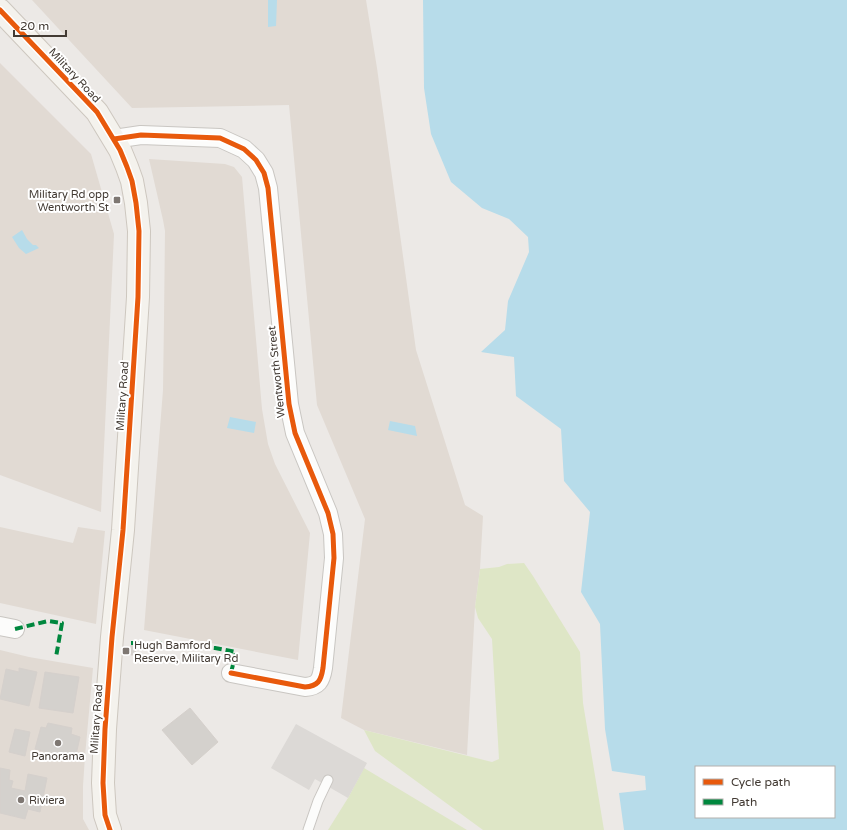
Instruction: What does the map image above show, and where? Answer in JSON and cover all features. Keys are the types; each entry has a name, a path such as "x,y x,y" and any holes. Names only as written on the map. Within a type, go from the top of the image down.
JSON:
{"street":[{"name":"Military Road","path":"0,10 96,112 120,150 132,182 136,203 139,231 138,297 124,515 112,637 103,783 105,815 110,830"},
{"name":"Wentworth Street","path":"114,139 141,135 220,138 244,148 256,160 264,173 268,188 289,404 295,433 328,513 333,534 334,558 321,676 318,683 305,687 231,673"}],"lane":[{"path":"308,830 318,801 328,780"}],"shaded area":[{"path":"32,0 366,0 377,68 416,350 465,505 483,516 480,569 475,607 467,755 364,730 341,718 365,519 317,405 289,105 132,108"},
{"path":"0,63 91,154 114,234 101,512 0,475"},
{"path":"149,159 225,164 234,167 242,177 262,409 268,444 275,464 310,533 298,660 144,630 163,390 165,231"},
{"path":"0,527 73,543 78,527 105,531 96,624 0,603"},
{"path":"0,650 29,657 93,668 83,786 83,819 89,830 0,830"},
{"path":"296,724 367,763 348,798 315,779 309,790 271,768"}],"green space":[{"path":"524,563 580,652 583,703 604,830 483,830 375,751 364,730 492,762 499,759 492,639 478,618 475,607 480,569 499,567 507,564"},
{"path":"364,768 467,830 328,830 348,798"}],"water":[{"path":"268,0 277,0 276,26 268,27"},
{"path":"423,0 847,0 847,830 624,830 619,793 646,790 645,776 612,771 605,729 600,624 581,592 590,512 564,481 561,429 516,396 514,357 481,352 505,330 508,301 529,252 528,237 509,219 482,208 451,182 431,134 424,88"},
{"path":"22,230 27,239 39,248 26,254 19,248 12,237"},
{"path":"230,417 256,422 254,433 227,428"},
{"path":"390,421 415,426 417,436 388,430"}],"building":[{"path":"131,645 136,645 135,655 131,655"},
{"path":"19,668 37,672 29,706 0,699 6,669 19,672"},
{"path":"45,672 79,677 73,713 39,708"},
{"path":"190,708 218,742 192,765 162,730"},
{"name":"Panorama","path":"48,723 72,728 71,734 80,737 75,759 35,749 41,727 46,728"},
{"path":"15,729 30,732 25,756 9,752"},
{"name":"Riviera","path":"0,768 10,770 9,780 13,781 11,788 25,791 28,774 47,778 40,812 28,809 25,819 0,813"}],"marked path":[{"path":"15,629 48,621 62,623 56,657"},
{"path":"131,643 140,643 145,647"},
{"path":"154,643 215,648 236,652 231,673"}],"cycle path":[{"path":"0,10 97,112 120,150 132,181 136,203 139,231 138,297 123,530 112,637 105,729 103,783 105,815 110,830"},
{"path":"114,139 141,135 220,138 244,149 256,160 264,173 268,188 289,404 295,433 328,513 333,534 334,558 323,668 318,682 305,687 231,673"}],"place":[{"name":"Military Rd opp Wentworth St","path":"117,200"},
{"name":"Hugh Bamford Reserve, Military Rd","path":"126,651"},
{"name":"Panorama","path":"58,743"},
{"name":"Riviera","path":"21,800"}]}
